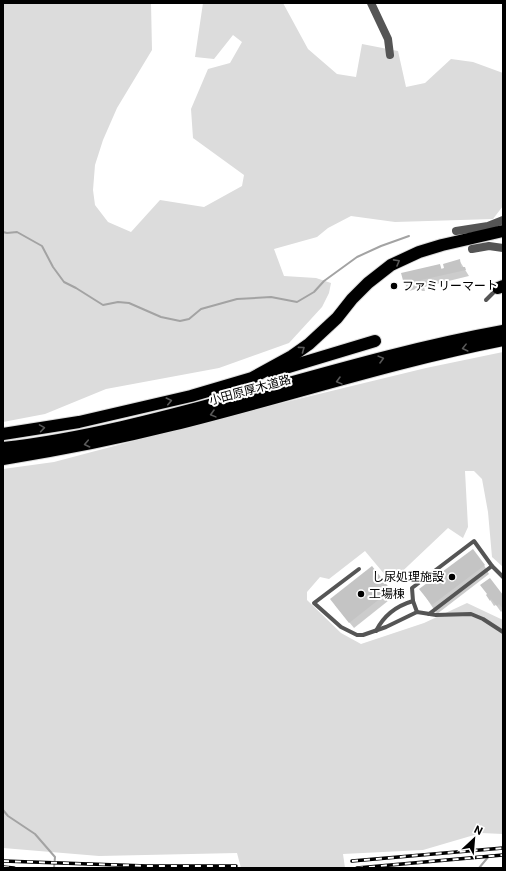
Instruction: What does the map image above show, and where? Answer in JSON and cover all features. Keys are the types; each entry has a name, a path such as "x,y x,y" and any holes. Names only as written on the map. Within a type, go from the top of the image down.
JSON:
{"highway":[{"path":"252,378 292,356 308,344 333,322 368,283 391,265 419,252 442,245 503,231"},
{"name":"小田原厚木道路","path":"3,448 38,444 116,429 424,348 503,331"},
{"name":"小田原厚木道路","path":"3,459 60,450 171,426 401,364 503,340"},
{"path":"3,434 79,422 191,396 299,365 375,341"}],"street":[{"path":"371,3 388,39 390,54"},
{"path":"456,231 488,226 503,220"},
{"path":"472,249 480,246 503,248"}],"lane":[{"path":"486,300 500,287"},
{"path":"417,612 412,588 474,541 492,566 503,577"},
{"path":"429,614 492,566"},
{"path":"359,569 314,603 351,634 363,635 386,628 417,612 436,615 471,614 483,619 503,632"},
{"path":"376,631 381,621 389,613 403,604 414,601"}],"shaded area":[{"path":"3,3 151,3 152,50 117,108 103,140 95,165 93,190 95,205 108,222 131,232 160,200 204,207 242,186 244,175 193,138 191,109 208,69 230,63 242,42 233,35 214,59 195,57 203,3 283,3 308,49 337,74 356,77 362,44 398,51 406,87 425,83 451,59 473,62 503,73 503,206 493,219 395,222 351,216 328,228 317,237 274,249 284,276 316,278 331,283 329,293 322,307 289,343 219,368 106,389 45,414 3,422"},
{"path":"503,352 503,567 492,557 488,512 482,479 474,471 465,471 468,527 463,538 448,528 391,582 365,551 329,579 320,577 307,592 307,600 341,633 361,644 424,623 467,603 503,620 503,834 481,833 423,850 343,854 345,868 241,868 237,853 99,856 3,848 3,469 54,462 220,418 426,368"}],"building":[{"path":"460,259 461,267 465,267 466,270 421,280 422,284 418,285 417,282 404,284 401,273 440,264 441,269 444,268 443,264"},
{"name":"し尿処理施設","path":"473,549 485,565 432,605 419,589"},
{"name":"工場棟","path":"372,566 391,590 349,623 330,599"},
{"path":"490,578 503,595 503,609 499,604 497,606 491,599 490,601 480,585"}],"waterway":[{"path":"3,232 17,232 42,246 53,267 64,282 103,305 118,302 129,303 161,317 180,321 189,319 201,309 237,299 271,297 297,302 314,292 324,281 357,257 381,246 409,236"},
{"path":"3,810 8,816 35,834 55,857 54,868"},
{"path":"479,868 489,856"}],"railway":[{"path":"352,861 503,848"},
{"path":"357,868 503,855"},
{"path":"3,861 147,866 236,866"},
{"path":"3,867 14,868"}],"place":[{"name":"ファミリーマート","path":"394,286"},
{"name":"し尿処理施設","path":"452,577"},
{"name":"工場棟","path":"361,594"}]}
